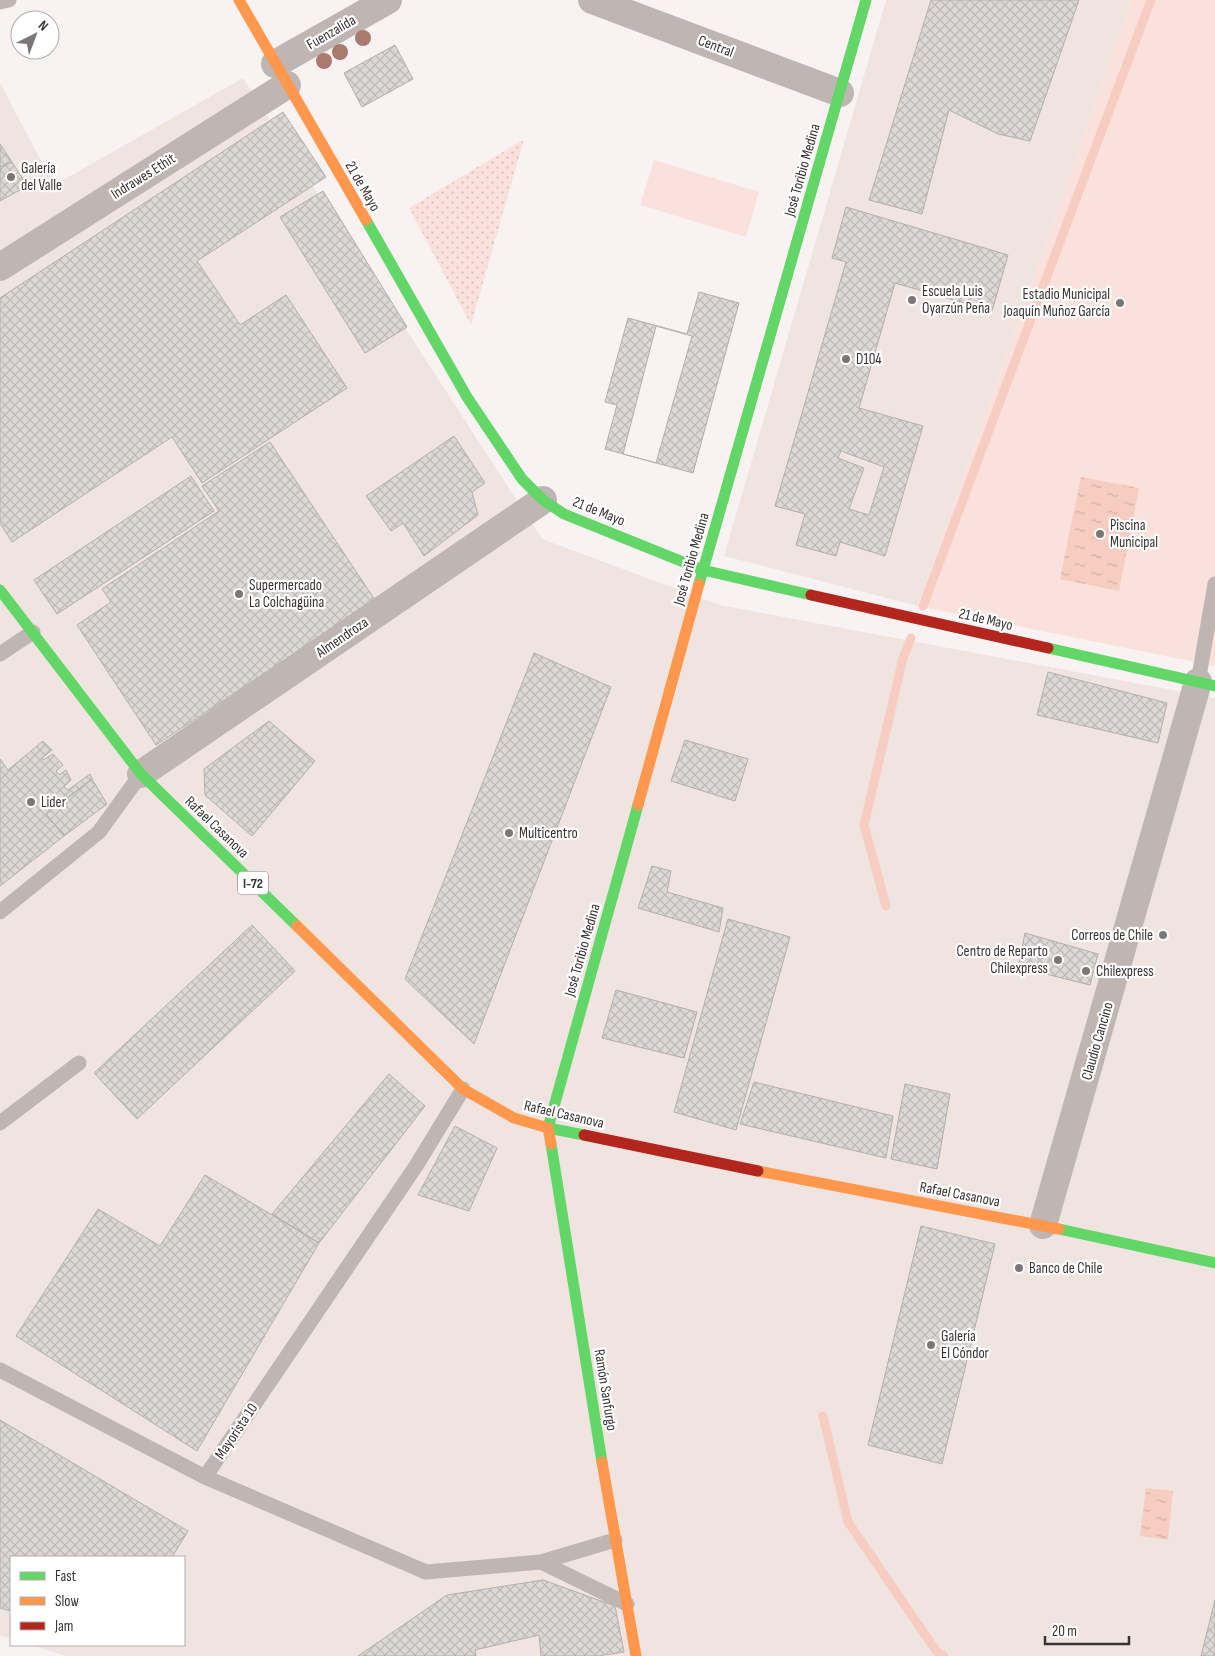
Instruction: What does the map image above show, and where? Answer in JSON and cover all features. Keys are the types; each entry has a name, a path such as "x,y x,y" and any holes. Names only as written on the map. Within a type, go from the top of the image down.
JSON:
{"main road":[{"name":"21 de Mayo","path":"239,0 467,397 522,479 543,500 564,514 703,570 1206,684"},
{"name":"José Toribio Medina","path":"548,1128 703,570 866,0"},
{"name":"Rafael Casanova","path":"0,590 141,774 463,1089 514,1118 548,1128 697,1159 1044,1225 1215,1263"},
{"name":"Ramón Sanfurgo","path":"548,1128 636,1656"}],"street":[{"name":"Fuenzalida","path":"281,74 388,0"},
{"name":"Central","path":"592,0 840,93"},
{"name":"Indrawes Ethit","path":"0,267 281,74"},
{"name":"Almendroza","path":"141,774 543,500"},
{"name":"Claudio Cancino","path":"1044,1225 1206,684"}],"lane":[{"path":"0,2 8,0"},
{"path":"1206,684 1215,584"},
{"path":"0,654 33,632"},
{"path":"0,912 99,832 141,774"},
{"path":"0,1123 79,1063"},
{"name":"Mayorista 10","path":"463,1089 416,1166 205,1477 426,1572 540,1562 616,1540"},
{"path":"0,1370 205,1477"},
{"path":"540,1562 627,1604"}],"shaded area":[{"name":"Escuela Luis Oyarzún Peña","path":"886,0 1132,0 918,606 724,556"},
{"name":"Estadio Municipal Joaquín Muñoz García","path":"1132,0 1215,0 1215,666 918,606"},
{"path":"243,78 542,539 720,605 1215,698 1215,1656 66,1656 34,1646 185,1646 185,1556 10,1556 10,1639 0,1635 0,83 54,185"},
{"path":"524,139 471,325 409,208"},
{"path":"654,160 759,192 746,237 640,205"}],"water":[{"name":"Piscina Municipal","path":"1081,477 1139,488 1119,591 1060,579"},
{"path":"1146,1488 1173,1491 1168,1540 1140,1536"}],"building":[{"path":"931,0 1079,0 1030,141 998,134 949,110 922,214 869,200"},
{"path":"395,45 413,79 362,107 344,73"},
{"path":"283,112 326,177 197,261 240,325 286,295 347,388 202,483 172,437 12,542 0,523 0,298"},
{"path":"0,144 12,162 0,167"},
{"name":"Galería del Valle","path":"12,162 27,186 0,201 0,167"},
{"path":"323,191 407,327 365,353 280,217"},
{"name":"D104","path":"846,207 1008,255 992,311 895,283 859,408 923,426 885,556 840,542 836,556 796,545 805,514 775,506 846,262 832,258","holes":["841,451 884,467 869,515 849,509 864,468 838,458"]},
{"path":"699,292 739,303 693,473 605,449 617,405 605,402 628,318 687,334"},
{"path":"656,326 692,336 656,463 623,454"},
{"path":"454,436 485,483 472,492 478,515 424,556 403,523 391,531 366,496"},
{"name":"Supermercado La Colchagüina","path":"270,442 375,600 156,745 77,625 111,602 102,589 219,511 202,486"},
{"path":"191,476 214,511 57,614 34,580"},
{"name":"Multicentro","path":"534,653 611,687 474,1044 405,979"},
{"path":"1048,672 1167,703 1158,743 1037,715"},
{"path":"269,721 315,761 252,836 205,795 204,769"},
{"path":"685,740 748,759 735,801 671,781"},
{"name":"Lider","path":"43,741 52,750 42,758 43,760 53,754 63,765 56,771 59,775 66,770 71,780 64,787 68,790 90,774 92,779 46,814 64,836 0,886 0,759 8,770"},
{"path":"92,779 107,804 64,836 46,814"},
{"path":"652,866 671,871 667,892 723,908 719,932 638,908"},
{"path":"728,919 790,937 736,1130 674,1112"},
{"path":"252,925 295,971 137,1119 94,1073"},
{"name":"Centro de Reparto Chilexpress","path":"1025,933 1098,954 1090,985 1018,967"},
{"path":"616,990 697,1012 684,1058 602,1038"},
{"path":"389,1074 425,1106 319,1243 272,1214"},
{"path":"754,1082 893,1116 886,1158 740,1124"},
{"path":"905,1084 950,1094 937,1169 891,1159"},
{"path":"455,1126 497,1148 469,1211 418,1195"},
{"path":"205,1175 319,1243 197,1451 16,1336 98,1209 160,1246"},
{"name":"Galería El Cóndor","path":"921,1226 995,1244 942,1464 868,1445"},
{"path":"0,1420 188,1531 173,1556 10,1556 10,1611 0,1608"},
{"path":"543,1580 615,1606 624,1652 598,1656 541,1656 539,1635 475,1650 476,1656 358,1656 447,1595"},
{"path":"1215,1600 1215,1656 1201,1656"}],"waterway":[{"path":"923,606 1151,0"},
{"path":"886,906 864,825 903,658 911,638"},
{"path":"823,1416 848,1522 937,1652 944,1656"}],"traffic: fast":[{"path":"699,584 866,0"},
{"path":"366,220 467,397 522,479 543,500 564,514 703,570 811,595"},
{"path":"0,590 141,774 297,926"},
{"path":"1048,648 1215,686"},
{"path":"584,1135 548,1128 638,805"},
{"path":"551,1144 602,1462"},
{"path":"1059,1229 1215,1263"}],"traffic: slow":[{"path":"239,0 366,220"},
{"path":"638,805 699,584"},
{"path":"297,926 463,1089 514,1118 548,1128 551,1144"},
{"path":"758,1171 1059,1229"},
{"path":"602,1462 636,1656"}],"traffic: jam":[{"path":"811,595 1048,648"},
{"path":"584,1135 758,1171"}],"place":[{"name":"Galería del Valle","path":"11,177"},
{"name":"Escuela Luis Oyarzún Peña","path":"912,300"},
{"name":"Estadio Municipal Joaquín Muñoz García","path":"1120,303"},
{"name":"D104","path":"846,359"},
{"name":"Piscina Municipal","path":"1100,534"},
{"name":"Supermercado La Colchagüina","path":"239,594"},
{"name":"Lider","path":"31,802"},
{"name":"Multicentro","path":"509,833"},
{"name":"Correos de Chile","path":"1163,935"},
{"name":"Centro de Reparto Chilexpress","path":"1058,960"},
{"name":"Chilexpress","path":"1086,971"},
{"name":"Banco de Chile","path":"1019,1268"},
{"name":"Galería El Cóndor","path":"931,1345"}]}
